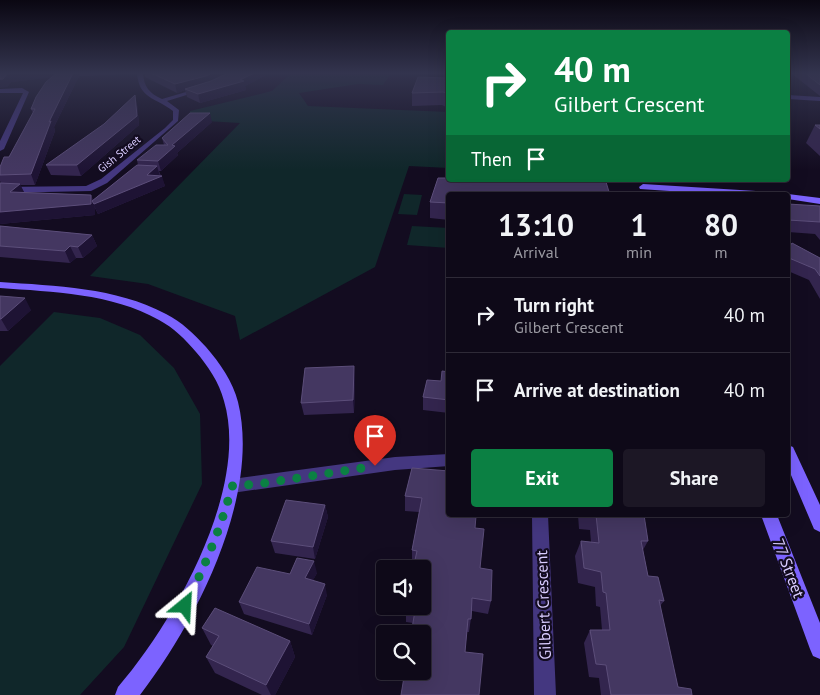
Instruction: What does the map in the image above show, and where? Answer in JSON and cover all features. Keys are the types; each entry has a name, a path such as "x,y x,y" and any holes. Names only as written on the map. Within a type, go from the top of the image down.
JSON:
{"street":[{"path":"0,148 20,105"},
{"name":"Gish Street","path":"0,190 82,190 98,184 173,124 178,114 176,110 168,105"},
{"path":"643,187 671,192"},
{"path":"790,197 820,202"},
{"path":"790,204 820,202"},
{"path":"0,285 71,290 117,298 157,313 199,344 222,376 230,402 236,428 232,486 224,519 206,564 158,651 126,695"},
{"path":"790,456 820,524"},
{"path":"232,486 259,484 394,462 446,460"},
{"name":"Gilbert Crescent","path":"540,517 546,695"},
{"name":"77 Street","path":"770,517 820,649"}],"green space":[{"path":"213,105 308,105 446,112 446,168 409,166 375,267 240,340 235,316 148,284 90,276 240,123 189,120 190,111"},
{"path":"404,194 422,195 417,215 398,214"},
{"path":"412,226 446,228 446,248 407,245"},
{"path":"54,312 100,318 140,335 174,368 200,414 202,484 124,647 80,695 0,695 0,366"}],"building":[{"path":"32,105 57,105 49,122 51,121 31,174 0,175 0,167 4,157 9,157 35,109 31,109"},
{"path":"124,105 136,105 137,116 77,165 46,165 104,124"},
{"path":"190,113 210,113 172,145 175,146 158,161 137,160 156,145 168,145 162,138"},
{"path":"137,165 157,166 147,175 162,176 94,204 92,201"},
{"path":"438,178 446,178 446,182 606,182 609,192 446,192 446,203 430,202"},
{"path":"0,183 20,184 10,192 91,195 91,204 0,212"},
{"path":"790,204 820,206 820,222 790,220"},
{"path":"0,226 92,235 78,247 70,246 65,251 0,246"},
{"path":"792,243 820,258 820,276 815,269 790,258 790,246"},
{"path":"0,296 25,298 0,319"},
{"path":"354,366 353,400 301,403 305,368"},
{"path":"442,371 446,372 446,400 423,397 427,380 441,381"},
{"path":"412,468 446,471 446,517 476,517 475,528 484,529 480,568 492,570 491,601 472,598 471,619 468,619 465,652 483,654 479,695 401,695 404,680 431,680 431,625 413,625 414,615 431,615 431,560 415,560 417,551 412,550 422,498 405,496"},
{"path":"286,500 325,505 313,547 271,541"},
{"path":"596,517 644,517 648,541 641,541 648,576 658,577 664,601 659,600 678,687 691,689 692,695 611,695 606,665 596,664 590,630 610,630 606,593 603,592 601,572 584,568 581,541 599,543"},
{"path":"297,558 314,561 305,578 325,584 309,624 239,602 257,567 290,574"},
{"path":"215,608 290,641 266,685 206,657 219,636 202,628"}],"route":[{"path":"185,606 206,564 224,519 232,486 259,484 375,466"}]}
